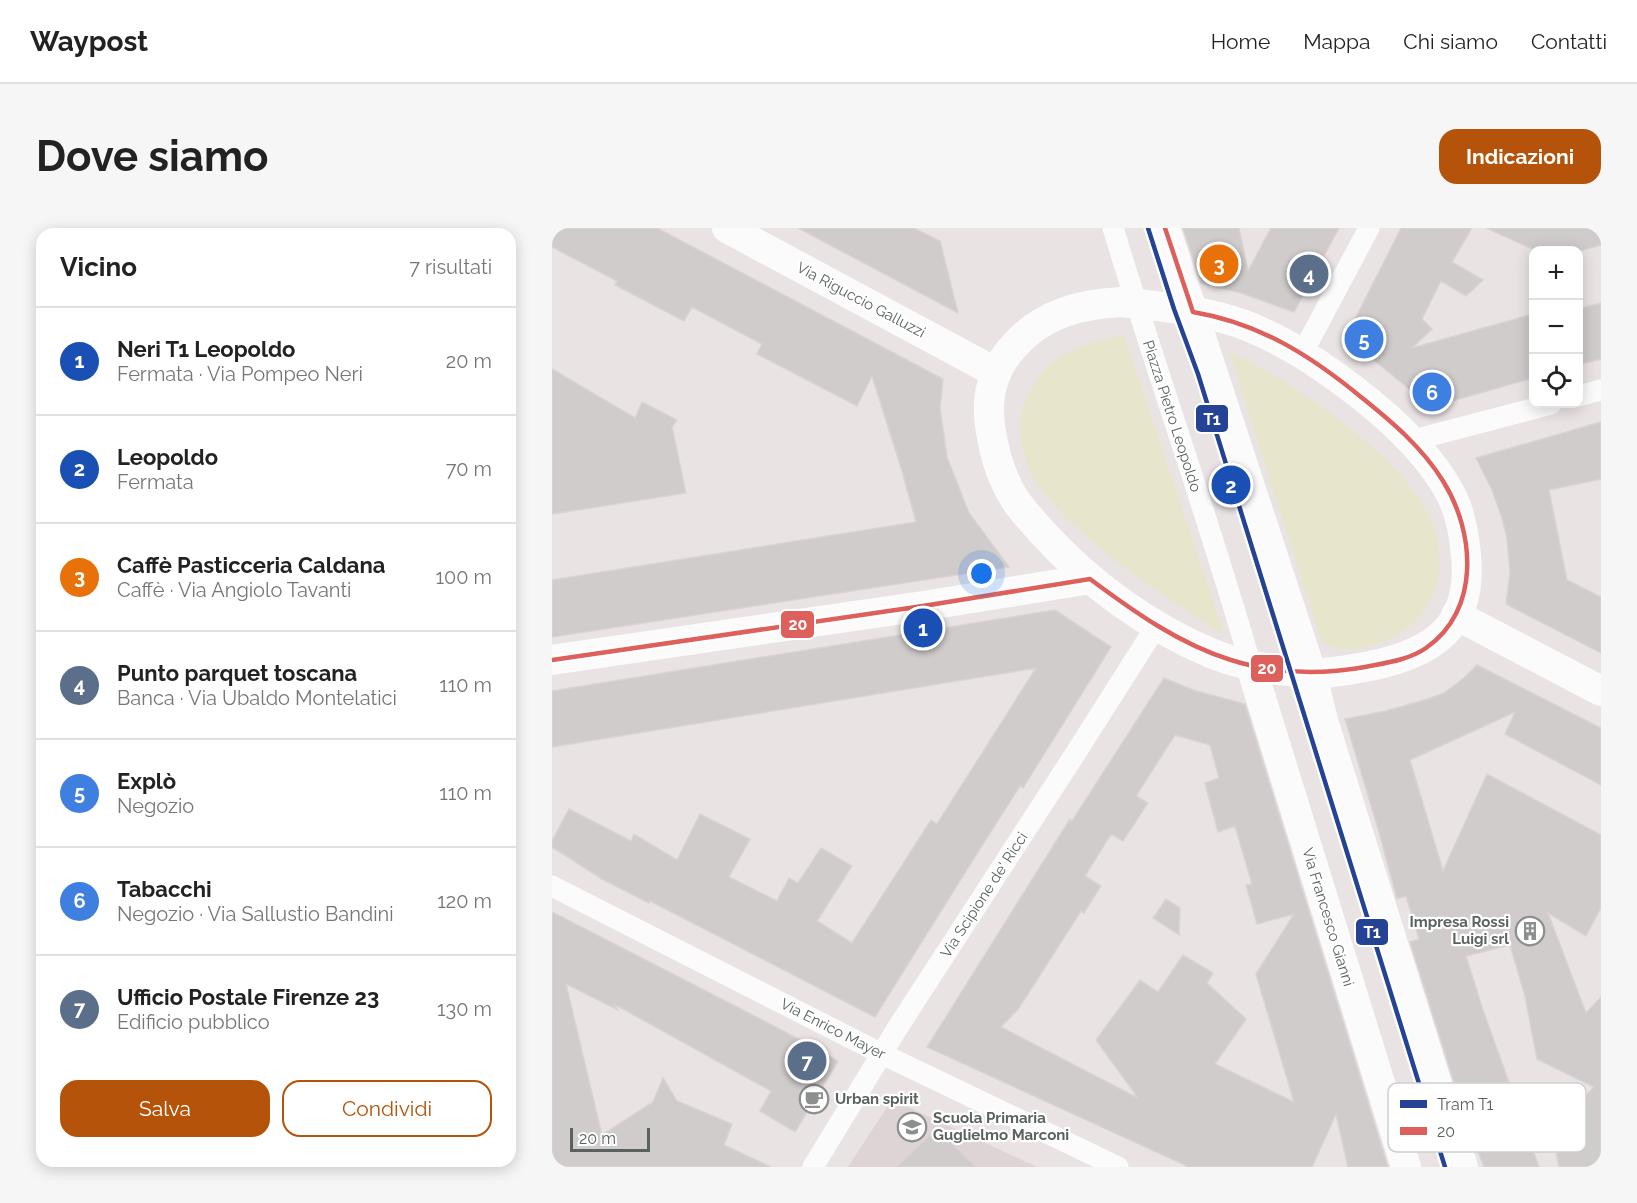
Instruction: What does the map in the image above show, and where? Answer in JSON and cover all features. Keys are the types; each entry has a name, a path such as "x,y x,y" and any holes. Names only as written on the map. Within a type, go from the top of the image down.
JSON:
{"street":[{"name":"Via Riguccio Galluzzi","path":"727,228 995,372"},
{"name":"Piazza Pietro Leopoldo","path":"1113,228 1251,666"},
{"path":"1165,228 1311,672 1324,724 1437,1083"},
{"path":"1302,354 1369,228"},
{"path":"1105,303 1135,303 1193,312 1236,322 1302,354 1356,393 1410,441 1450,492 1461,520 1466,550 1467,580 1456,615 1444,633 1425,649 1415,654 1332,673 1251,666 1213,654 1157,625 1090,579 1029,518 1005,483 994,447 988,414 995,372 1018,341 1050,317 1070,309 1105,303"},
{"path":"1583,395 1601,390"},
{"path":"1410,441 1536,408"},
{"path":"552,660 923,606 1090,579"},
{"path":"1456,615 1601,691"},
{"name":"Via Scipione de' Ricci","path":"813,1167 882,1054 1157,625"},
{"name":"Via Francesco Gianni","path":"1251,666 1388,1106"},
{"name":"Via Enrico Mayer","path":"552,885 882,1054 1118,1167"},
{"name":"Via Francesco Gianni","path":"1402,1152 1407,1167"},
{"path":"1458,1152 1463,1167"}],"shaded area":[{"path":"1124,335 1224,633 1218,632 1103,551 1061,513 1030,472 1022,448 1020,423 1026,399 1034,384 1054,361 1078,347"},
{"path":"1229,351 1284,381 1346,425 1401,476 1421,502 1434,527 1439,547 1440,566 1437,584 1421,615 1408,628 1392,638 1359,649 1340,649 1321,640"},
{"name":"Scuola Primaria Guglielmo Marconi","path":"902,1104 1037,1167 848,1167 887,1107"}],"building":[{"path":"552,228 657,228 943,379 940,408 947,457 969,513 1009,567 552,637 552,580 916,522 872,376 857,406 757,354 762,344 692,307 684,321 615,285 617,281 552,247"},
{"path":"798,228 914,228 940,241 958,313"},
{"path":"1183,228 1239,228 1248,271 1271,228 1339,228 1294,312 1241,293 1201,283"},
{"path":"1401,228 1472,228 1452,262 1483,280 1466,296 1441,281 1422,319 1432,329 1412,348 1529,315 1529,379 1431,407 1346,337"},
{"path":"1486,228 1601,228 1601,245 1583,250 1583,246 1529,247"},
{"path":"1601,303 1601,359 1583,364 1583,354 1583,308"},
{"path":"552,369 635,418 642,402 677,420 672,427 686,493 552,514"},
{"path":"1601,422 1601,479 1549,490 1567,580 1601,597 1601,653 1506,604 1510,573 1507,538 1492,490 1476,458"},
{"path":"1055,610 1111,647 1023,788 1020,786 875,1017 650,901 649,903 602,879 552,847 552,841 569,809 631,841 634,834 677,860 700,814 750,839 729,877 777,901 789,878 798,883 821,848 852,866 817,921 852,943 931,820 937,824 1036,668 552,747 552,691"},
{"path":"1477,665 1601,728 1601,785 1505,734 1515,712 1410,760 1443,871 1487,774 1601,835 1601,907 1586,936 1548,913 1586,1013 1601,997 1601,1167 1559,1167 1556,1152 1586,1152 1586,1095 1594,1087 1537,1059 1525,996 1510,945 1466,956 1509,1083 1454,1083 1410,942 1419,939 1406,896 1397,899 1345,719 1386,711 1428,699 1444,693"},
{"path":"1164,678 1193,690 1245,704 1388,1167 1348,1167 1336,1114 1312,1167 1189,1167 927,1047 1070,819 1072,821","holes":["1175,735 1210,745 1219,778 1205,783 1218,832 1235,826 1252,884 1246,885 1257,924 1294,914 1256,974 1294,1102 1215,1064 1246,1019 1207,983 1213,973 1183,955 1158,992 1140,980 1096,1040 1138,1098 1001,1027 1019,1008 1081,911 1084,913 1101,886 1085,876 1111,834 1123,841 1148,803 1136,796"]},
{"path":"1166,899 1180,908 1179,935 1153,918"},
{"path":"552,912 838,1061 795,1132 760,1111 771,1091 614,1004 618,1010 566,984 602,1135 653,1102 663,1078 677,1101 732,1124 724,1145 771,1167 560,1167 552,1153"},
{"name":"Scuola Primaria Guglielmo Marconi","path":"937,1129 976,1167 896,1167"},
{"path":"1478,1152 1534,1152 1539,1167 1484,1167"}],"tram line":[{"name":"T1","path":"1148,228 1198,374 1419,1083"},
{"name":"T1","path":"1440,1152 1445,1167"}],"transit line":[{"name":"20","path":"552,660 923,606 1090,579 1175,636 1212,653 1248,665 1298,672 1348,670 1397,661 1426,648 1444,632 1456,613 1464,592 1467,569 1462,523 1443,481 1426,457 1405,435 1323,368 1262,333 1240,324 1193,312 1165,228"}],"place":[{"name":"Caffè Pasticceria Caldana","path":"1219,264"},
{"name":"Punto parquet toscana","path":"1309,274"},
{"name":"Explò","path":"1364,339"},
{"name":"Tabacchi","path":"1432,392"},
{"name":"Leopoldo","path":"1231,485"},
{"name":"Neri T1 Leopoldo","path":"923,628"},
{"name":"Impresa Rossi Luigi srl","path":"1530,931"},
{"name":"Ufficio Postale Firenze 23","path":"807,1061"},
{"name":"Urban spirit","path":"814,1099"},
{"name":"Scuola Primaria Guglielmo Marconi","path":"912,1127"}]}
